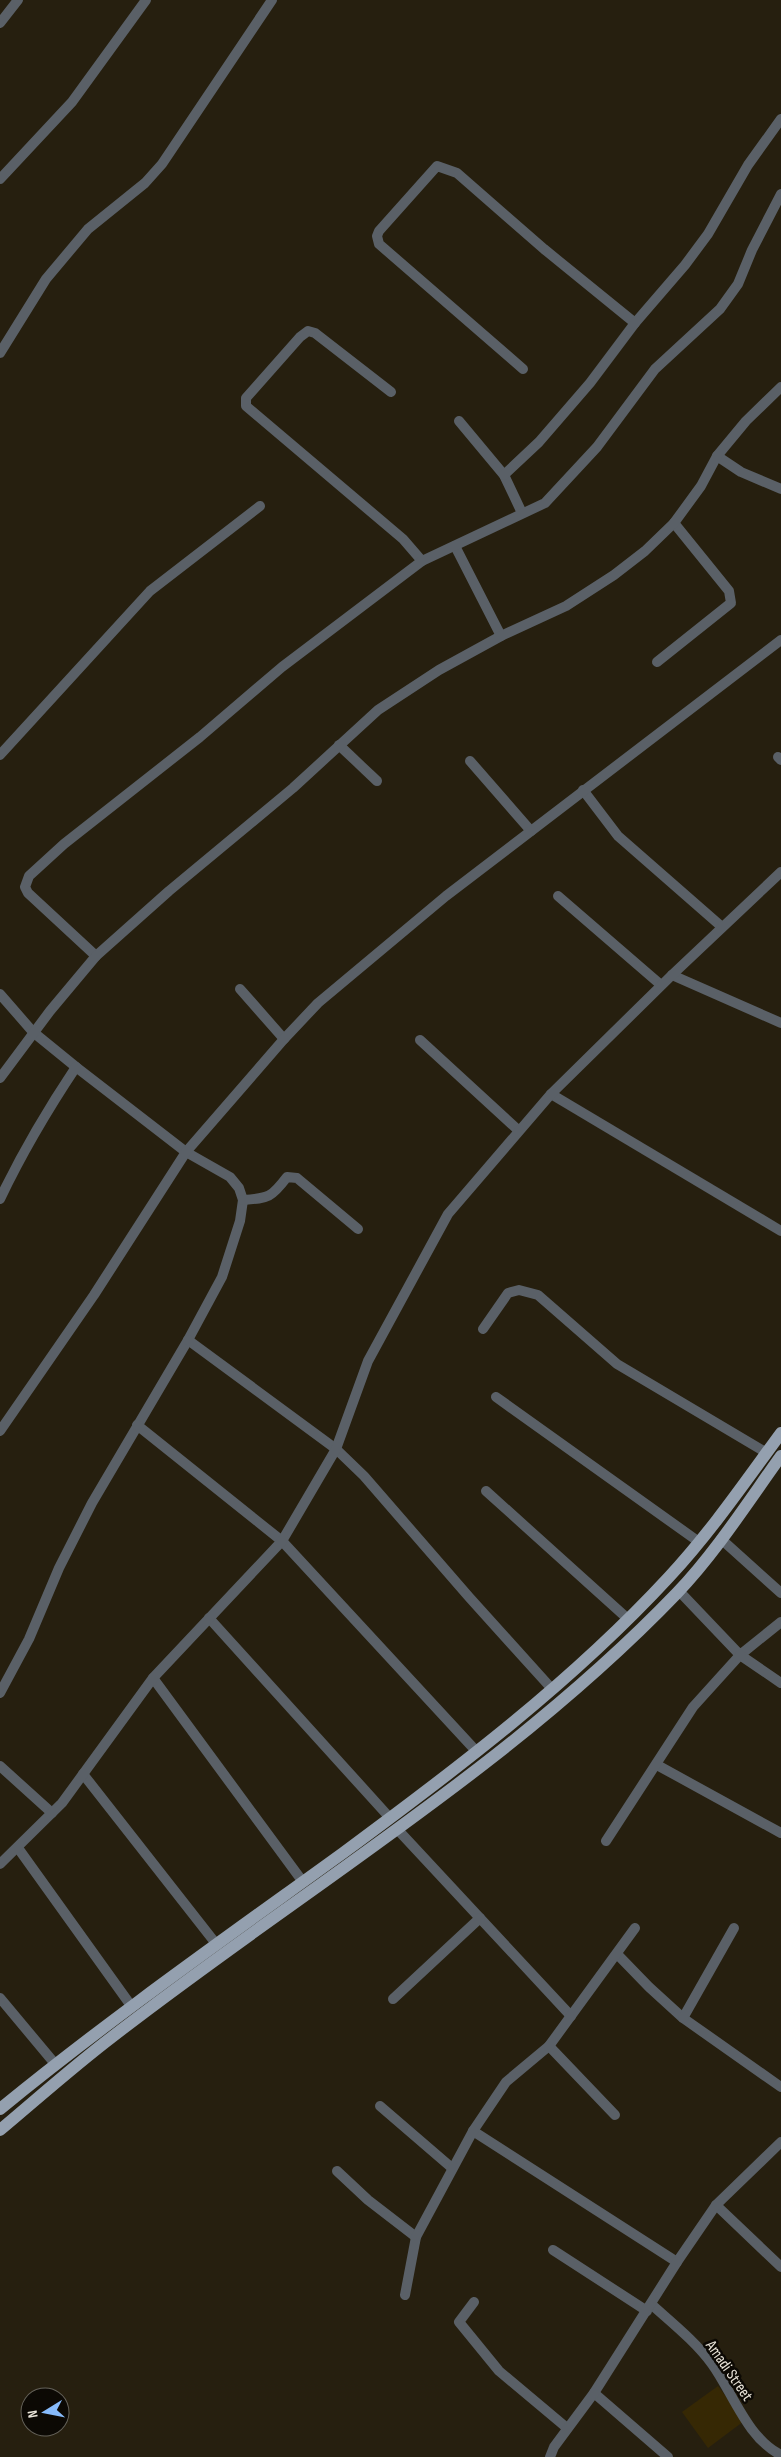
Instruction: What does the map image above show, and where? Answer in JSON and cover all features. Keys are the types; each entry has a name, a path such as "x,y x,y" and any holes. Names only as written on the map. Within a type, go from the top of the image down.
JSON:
{"main road":[{"path":"0,2109 132,2007 477,1752 552,1689 628,1619 669,1577 699,1542 781,1433"},
{"path":"0,2130 112,2036 398,1830 565,1698 628,1642 679,1591 721,1539 781,1456"}],"street":[{"path":"0,23 18,0"},
{"path":"0,179 72,102 146,0"},
{"path":"0,353 46,279 88,229 138,189 162,164 272,0"},
{"path":"504,475 539,442 590,383 708,234 748,165 781,119"},
{"path":"523,369 379,244 377,236 379,231 437,166 457,173 544,249 636,323"},
{"path":"96,956 28,893 25,887 29,876 64,844 200,737 282,667 422,561 544,503 597,448 655,369 720,309 738,284 752,250 781,194"},
{"path":"391,392 315,332 308,331 300,337 246,398 246,406 402,539 422,561"},
{"path":"0,1078 70,984 96,956 378,710 406,691 501,636 566,606 646,551 674,523 701,486 717,456 746,421 781,387"},
{"path":"459,421 504,475 522,514"},
{"path":"717,456 741,472 781,489"},
{"path":"0,755 150,591 260,506"},
{"path":"657,662 731,603 730,591 674,523"},
{"path":"455,546 501,636"},
{"path":"0,1431 94,1295 186,1152 284,1039 318,1003 446,896 582,790 781,640"},
{"path":"340,745 377,781"},
{"path":"470,761 531,831"},
{"path":"582,790 618,836 722,927"},
{"path":"0,1864 52,1813 84,1774 153,1678 282,1541 336,1449 368,1361 448,1214 518,1130 551,1094 672,975 781,872"},
{"path":"558,896 662,985"},
{"path":"672,975 781,1023"},
{"path":"240,989 284,1039"},
{"path":"0,994 33,1032 76,1067 186,1152 230,1177 239,1188 243,1200 240,1221 222,1277 188,1340 92,1503 59,1568 29,1639 0,1693"},
{"path":"420,1040 518,1130"},
{"path":"0,1199 22,1154 76,1067"},
{"path":"551,1094 781,1231"},
{"path":"243,1200 267,1198 274,1194 287,1177 291,1176 296,1178 358,1229"},
{"path":"483,1330 508,1293 519,1290 538,1295 617,1364 767,1453"},
{"path":"188,1340 336,1449 364,1476 552,1689"},
{"path":"496,1397 699,1542"},
{"path":"137,1425 282,1541 477,1752"},
{"path":"486,1491 628,1619"},
{"path":"721,1539 781,1593"},
{"path":"679,1591 740,1655 781,1683"},
{"path":"209,1618 390,1818"},
{"path":"606,1841 693,1707 740,1655 781,1622"},
{"path":"153,1678 303,1882"},
{"path":"657,1765 781,1833"},
{"path":"0,1766 52,1813"},
{"path":"84,1774 217,1945"},
{"path":"398,1830 570,2016"},
{"path":"18,1848 132,2007"},
{"path":"393,1999 480,1918"},
{"path":"405,2295 416,2237 473,2131 506,2082 549,2046 635,1928"},
{"path":"683,2018 734,1928"},
{"path":"617,1954 683,2018 781,2087"},
{"path":"0,1998 56,2065"},
{"path":"549,2046 615,2115"},
{"path":"380,2106 452,2168"},
{"path":"473,2131 677,2262"},
{"path":"550,2457 567,2428 594,2393 677,2262 716,2205 781,2142"},
{"path":"337,2171 368,2200 416,2237"},
{"path":"716,2205 781,2267"},
{"name":"Amadi Street","path":"552,2250 649,2307 685,2334 712,2364 753,2429 772,2451 781,2455"},
{"path":"474,2302 460,2322 500,2371 567,2428"},
{"path":"594,2393 668,2457"}],"shaded area":[{"path":"718,2386 744,2421 708,2448 682,2412"}]}
